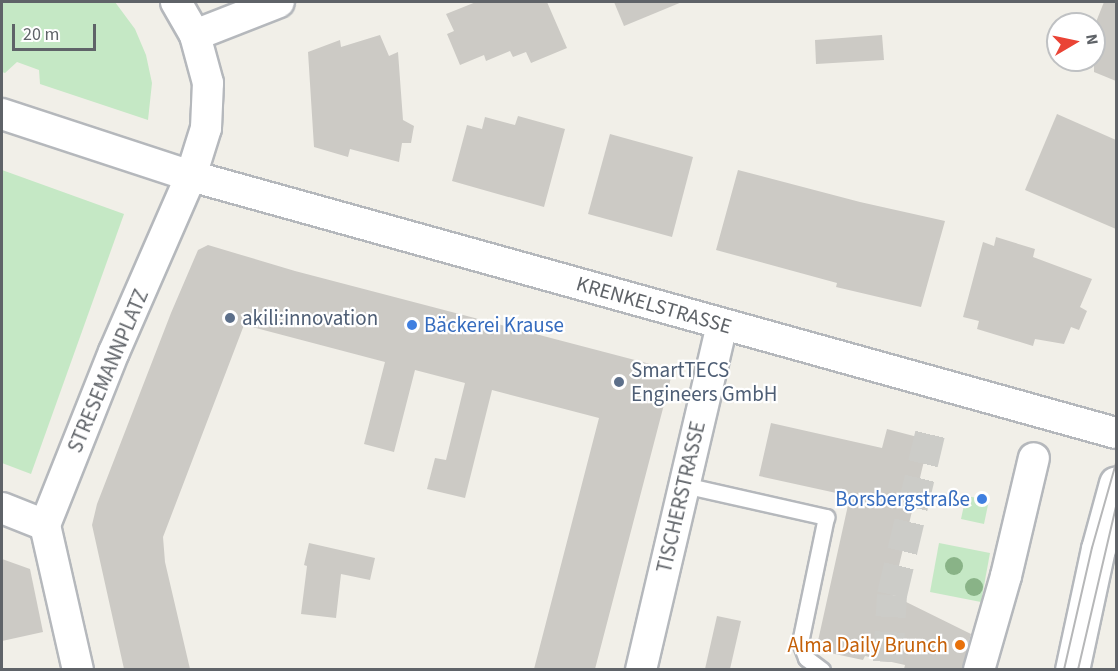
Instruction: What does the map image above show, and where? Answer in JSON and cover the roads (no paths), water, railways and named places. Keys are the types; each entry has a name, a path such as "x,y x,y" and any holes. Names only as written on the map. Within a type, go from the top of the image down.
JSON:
{"main road":[{"path":"1072,669 1098,549 1116,483"}],"street":[{"name":"STRESEMANNPLATZ","path":"45,525 114,352 191,176 206,128 208,83 195,35 176,2"},
{"path":"195,35 279,2"},
{"path":"2,114 191,176"},
{"name":"KRENKELSTRASSE","path":"191,176 1116,434"},
{"name":"TISCHERSTRASSE","path":"641,669 722,324"},
{"path":"979,669 1006,576 1034,458"},
{"path":"2,508 45,525 78,669"}],"lane":[{"path":"684,485 826,517 800,642 806,658 822,669"}],"tunnel":[{"path":"888,662 892,595 931,430"}],"tram line":[{"path":"1064,670 1092,548 1116,463"},
{"path":"1078,670 1116,507"}],"place":[{"name":"akili:innovation","path":"230,318"},
{"name":"Bäckerei Krause","path":"412,325"},
{"name":"SmartTECS Engineers GmbH","path":"619,382"},
{"name":"Borsbergstraße","path":"982,499"},
{"name":"Alma Daily Brunch","path":"960,645"}]}
